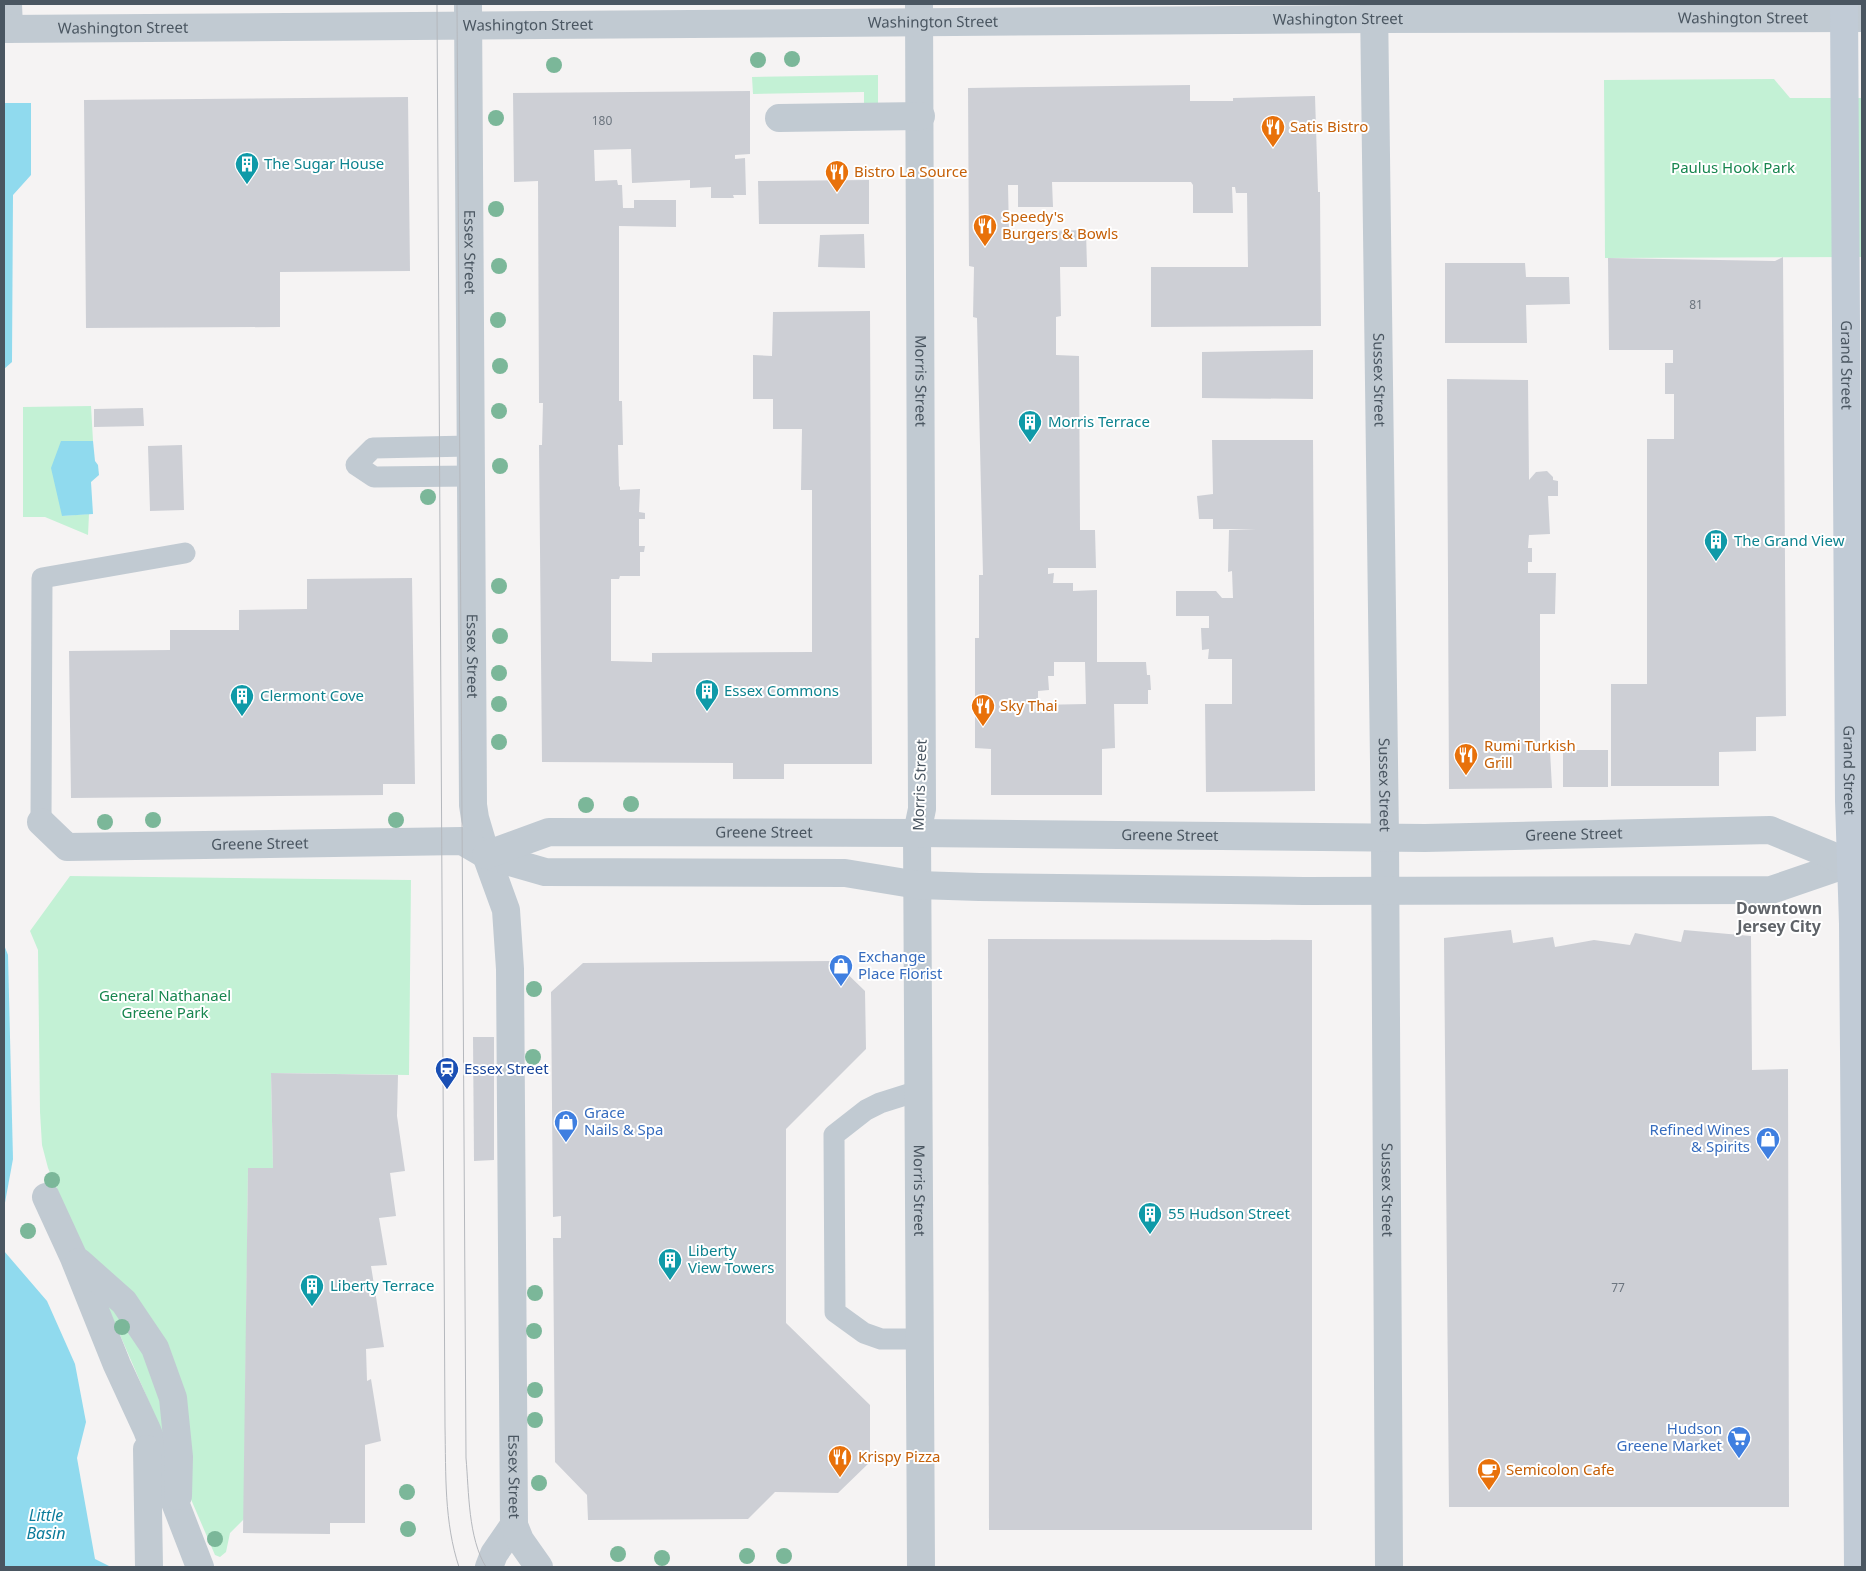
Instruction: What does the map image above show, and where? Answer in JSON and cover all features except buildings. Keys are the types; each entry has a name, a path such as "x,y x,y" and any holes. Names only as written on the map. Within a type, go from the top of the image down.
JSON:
{"street":[{"name":"Washington Street","path":"7,20 468,14 1374,11 1850,13"},
{"name":"Sussex Street","path":"1374,11 1385,838 1389,1567"},
{"name":"Morris Street","path":"920,13 922,808 917,833 921,1567"},
{"name":"Grand Street","path":"1850,13 1856,863 1853,944 1858,1567"},
{"name":"Essex Street","path":"468,14 473,805 486,855 506,910 510,948 514,1525 494,1554 489,1567"},
{"path":"779,118 921,116"},
{"name":"Greene Street","path":"41,822 67,848 462,841 486,855 554,873 845,873 918,885 1385,891 1771,890 1856,863"},
{"name":"Greene Street","path":"486,855 548,832 917,833 1385,838 1770,830 1856,863"},
{"path":"46,1197 147,1430 200,1567"},
{"path":"74,1258 124,1302 155,1348 173,1398 179,1457 178,1511"},
{"path":"147,1430 149,1567"},
{"path":"514,1525 520,1540 539,1567"}],"lane":[{"path":"470,446 372,448 356,465 374,477 471,476"},
{"path":"41,822 42,578 185,553"},
{"path":"918,1091 880,1103 866,1110 834,1135 835,1312 864,1333 881,1339 920,1339"}],"green space":[{"path":"878,75 878,107 864,107 864,92 753,94 752,77"},
{"name":"Paulus Hook Park","path":"1774,79 1790,98 1862,98 1862,257 1605,258 1604,80"},
{"path":"91,406 93,441 61,442 62,516 89,514 88,535 45,517 23,517 23,407"},
{"name":"General Nathanael Greene Park","path":"70,876 411,880 409,1075 271,1073 273,1168 248,1168 244,1519 230,1533 226,1552 220,1557 215,1555 48,1168 42,1145 38,950 30,931"}],"water":[{"path":"4,103 31,103 31,175 13,195 12,362 4,369"},
{"path":"61,441 93,441 95,461 98,465 99,475 91,482 93,514 62,516 51,468"},
{"path":"4,945 8,955 13,1159 4,1208"},
{"name":"Little Basin","path":"4,1251 47,1301 75,1364 86,1422 77,1458 95,1559 111,1567 4,1567"}],"tram line":[{"path":"437,4 445,1427 448,1515 459,1567"},
{"path":"457,4 466,1458 473,1529 480,1555 486,1567"}],"place":[{"name":"Satis Bistro","path":"1273,148"},
{"name":"The Sugar House","path":"247,185"},
{"name":"Bistro La Source","path":"837,193"},
{"name":"Speedy's Burgers & Bowls","path":"985,247"},
{"name":"Morris Terrace","path":"1030,443"},
{"name":"The Grand View","path":"1716,562"},
{"name":"Essex Commons","path":"707,712"},
{"name":"Clermont Cove","path":"242,717"},
{"name":"Sky Thai","path":"983,727"},
{"name":"Rumi Turkish Grill","path":"1466,776"},
{"name":"Exchange Place Florist","path":"841,987"},
{"name":"Essex Street","path":"447,1090"},
{"name":"Grace Nails & Spa","path":"566,1143"},
{"name":"Refined Wines & Spirits","path":"1768,1160"},
{"name":"55 Hudson Street","path":"1150,1235"},
{"name":"Liberty View Towers","path":"670,1281"},
{"name":"Liberty Terrace","path":"312,1307"},
{"name":"Hudson Greene Market","path":"1739,1459"},
{"name":"Krispy Pizza","path":"840,1478"},
{"name":"Semicolon Cafe","path":"1489,1491"}],"district":[{"name":"Downtown Jersey City","path":"1779,917"}]}
